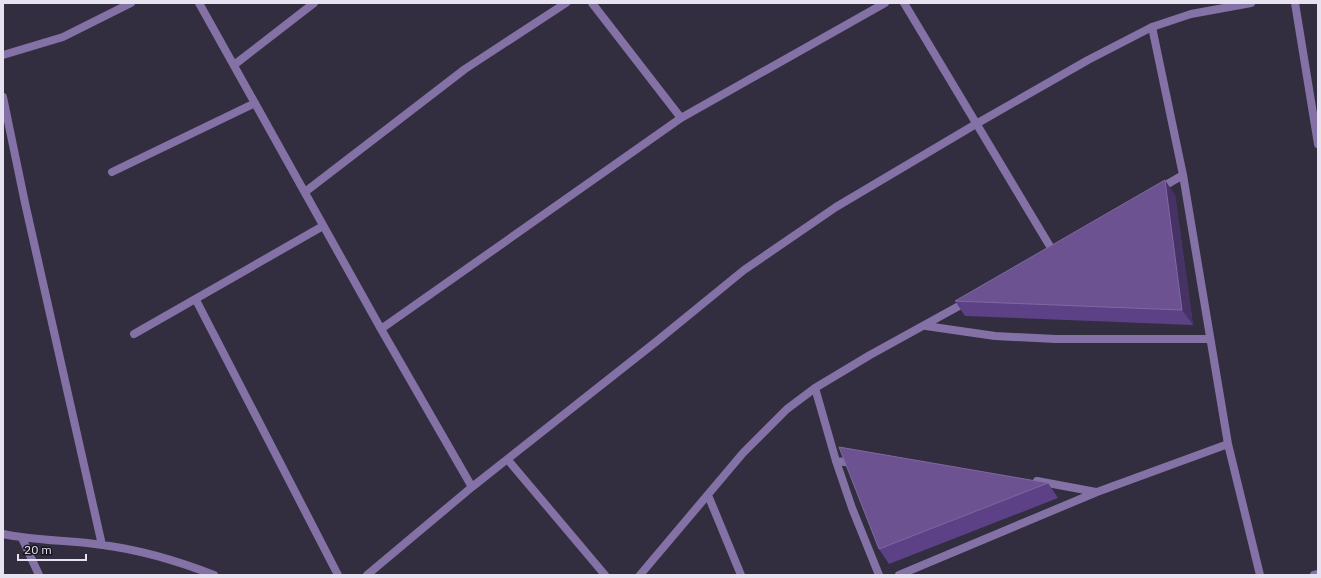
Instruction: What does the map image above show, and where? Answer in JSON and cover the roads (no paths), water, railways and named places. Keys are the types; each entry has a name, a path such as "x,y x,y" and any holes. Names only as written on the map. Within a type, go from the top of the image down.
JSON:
{"street":[{"path":"3,54 63,37 131,3"},
{"path":"200,3 323,226 472,487"},
{"path":"234,65 314,3"},
{"path":"305,192 465,70 566,3"},
{"path":"592,3 681,118"},
{"path":"381,329 681,118 885,3"},
{"path":"904,3 1054,252"},
{"path":"367,575 472,487 658,342 744,270 836,206 1088,60 1152,27 1191,14 1251,3"},
{"path":"1295,3 1318,144"},
{"path":"1152,27 1183,175 1228,444 1260,575"},
{"path":"3,97 102,545"},
{"path":"112,172 255,103"},
{"path":"1149,195 1183,175"},
{"path":"134,334 196,300 323,226"},
{"path":"640,575 743,453 787,409 815,388 870,355 926,326 973,299"},
{"path":"196,300 338,575"},
{"path":"926,326 995,336 1056,339 1210,339"},
{"path":"815,388 836,461 852,508 879,575"},
{"path":"899,575 1097,492 1228,444"},
{"path":"508,460 605,575"},
{"path":"836,461 864,464"},
{"path":"1025,480 1097,492"},
{"path":"708,495 742,575"},
{"path":"3,534 22,538 102,545 134,550 186,564 214,575"},
{"path":"22,538 39,575"},
{"path":"1314,575 1318,574"}]}
